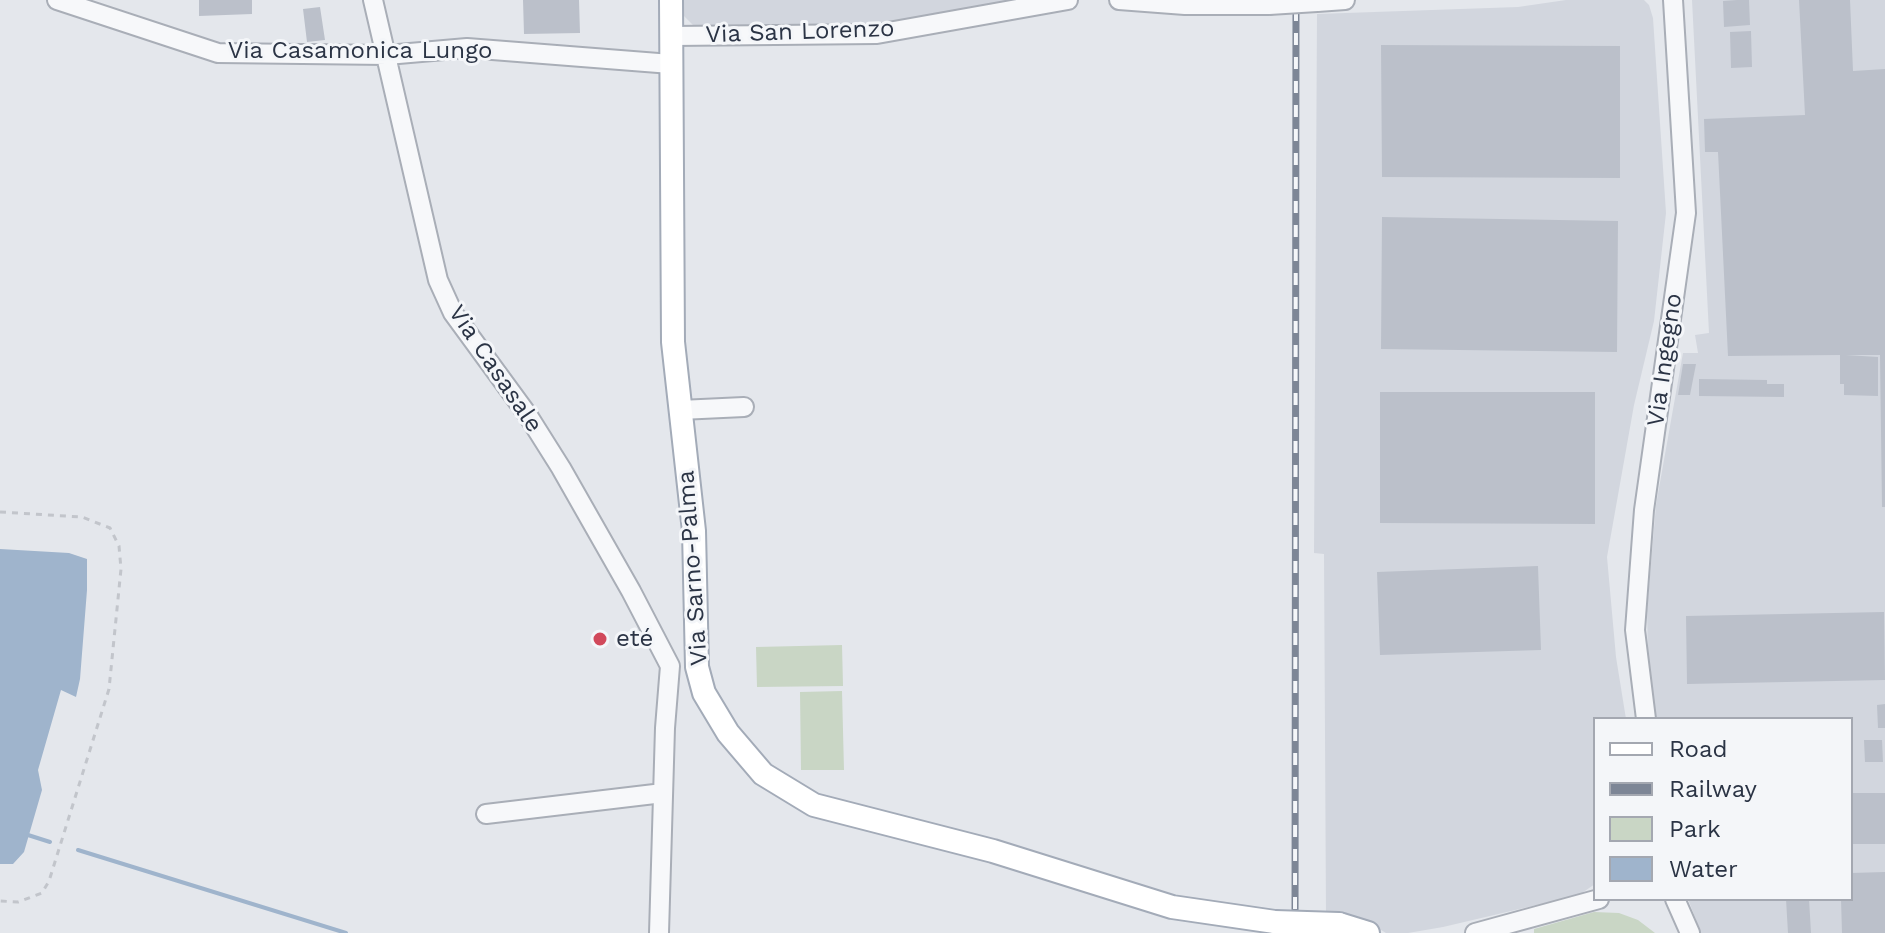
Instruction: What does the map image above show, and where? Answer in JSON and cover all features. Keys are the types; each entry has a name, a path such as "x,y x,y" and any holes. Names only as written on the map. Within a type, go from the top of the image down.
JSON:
{"main road":[{"name":"Via Sarno-Palma","path":"671,0 673,342 694,531 697,667 704,693 728,733 763,774 814,805 993,851 1172,907 1275,922 1339,924 1368,933"}],"street":[{"name":"Via Casamonica Lungo","path":"57,0 218,53 387,55 467,48 671,64"},
{"name":"Via Casasale","path":"373,0 438,280 453,313 527,414 561,468 670,666"},
{"name":"Via San Lorenzo","path":"673,36 877,34 1068,0"},
{"path":"1119,0 1185,5 1269,5 1345,0"},
{"name":"Via Ingegno","path":"1646,717 1635,630 1644,510 1686,213 1673,0"},
{"path":"680,410 744,407"},
{"path":"659,933 670,666 696,641"},
{"path":"486,814 663,793"},
{"path":"1475,933 1593,901"},
{"path":"1676,901 1690,933"}],"path":[{"path":"0,512 82,517 110,528 119,546 121,569 109,689 49,881 42,893 18,902 0,901"}],"shaded area":[{"path":"682,0 1010,0 878,25 695,27 683,15"},
{"path":"1566,0 1644,0 1653,18 1666,213 1654,321 1634,405 1607,557 1616,657 1626,717 1593,717 1593,885 1579,895 1443,927 1386,933 1365,920 1326,915 1324,554 1314,553 1317,14 1518,7"},
{"path":"1692,0 1885,0 1885,933 1701,933 1689,901 1853,901 1853,717 1655,717 1648,659 1647,610 1656,505 1683,353 1698,353 1695,335 1709,333"}],"green space":[{"path":"842,645 843,686 757,687 756,647"},
{"path":"842,691 844,770 801,770 800,692"},
{"path":"1594,912 1619,913 1638,920 1655,933 1534,933 1534,929"}],"water":[{"path":"0,549 69,553 87,559 80,679 76,697 61,690 38,770 42,790 24,852 13,864 0,864"}],"building":[{"path":"199,0 252,0 252,14 199,16"},
{"path":"523,0 579,0 580,33 524,34"},
{"path":"1749,0 1750,25 1724,27 1723,1"},
{"path":"1799,0 1850,0 1853,71 1885,69 1885,507 1882,507 1880,355 1846,355 1878,357 1878,396 1844,395 1844,384 1840,384 1840,355 1728,356 1718,152 1705,152 1704,119 1805,115"},
{"path":"320,7 325,40 307,42 303,9"},
{"path":"1751,31 1752,67 1731,68 1730,32"},
{"path":"1381,45 1620,46 1620,178 1382,177"},
{"path":"1382,217 1618,221 1617,352 1381,349"},
{"path":"1683,364 1696,364 1690,395 1678,395"},
{"path":"1699,379 1767,380 1767,384 1784,384 1784,397 1699,396"},
{"path":"1380,392 1595,392 1595,524 1380,523"},
{"path":"1538,566 1541,650 1380,655 1377,572"},
{"path":"1884,612 1885,680 1687,684 1686,616"},
{"path":"1885,704 1885,728 1878,728 1877,705"},
{"path":"1864,740 1882,740 1883,762 1865,762"},
{"path":"1853,793 1885,793 1885,844 1853,844"},
{"path":"1885,872 1885,933 1842,933 1841,901 1853,901 1853,873"},
{"path":"1786,901 1809,901 1811,933 1788,933"}],"waterway":[{"path":"28,835 50,842"},
{"path":"78,850 346,933"}],"railway":[{"path":"1295,933 1296,0"}],"place":[{"name":"eté","path":"600,639"}]}
